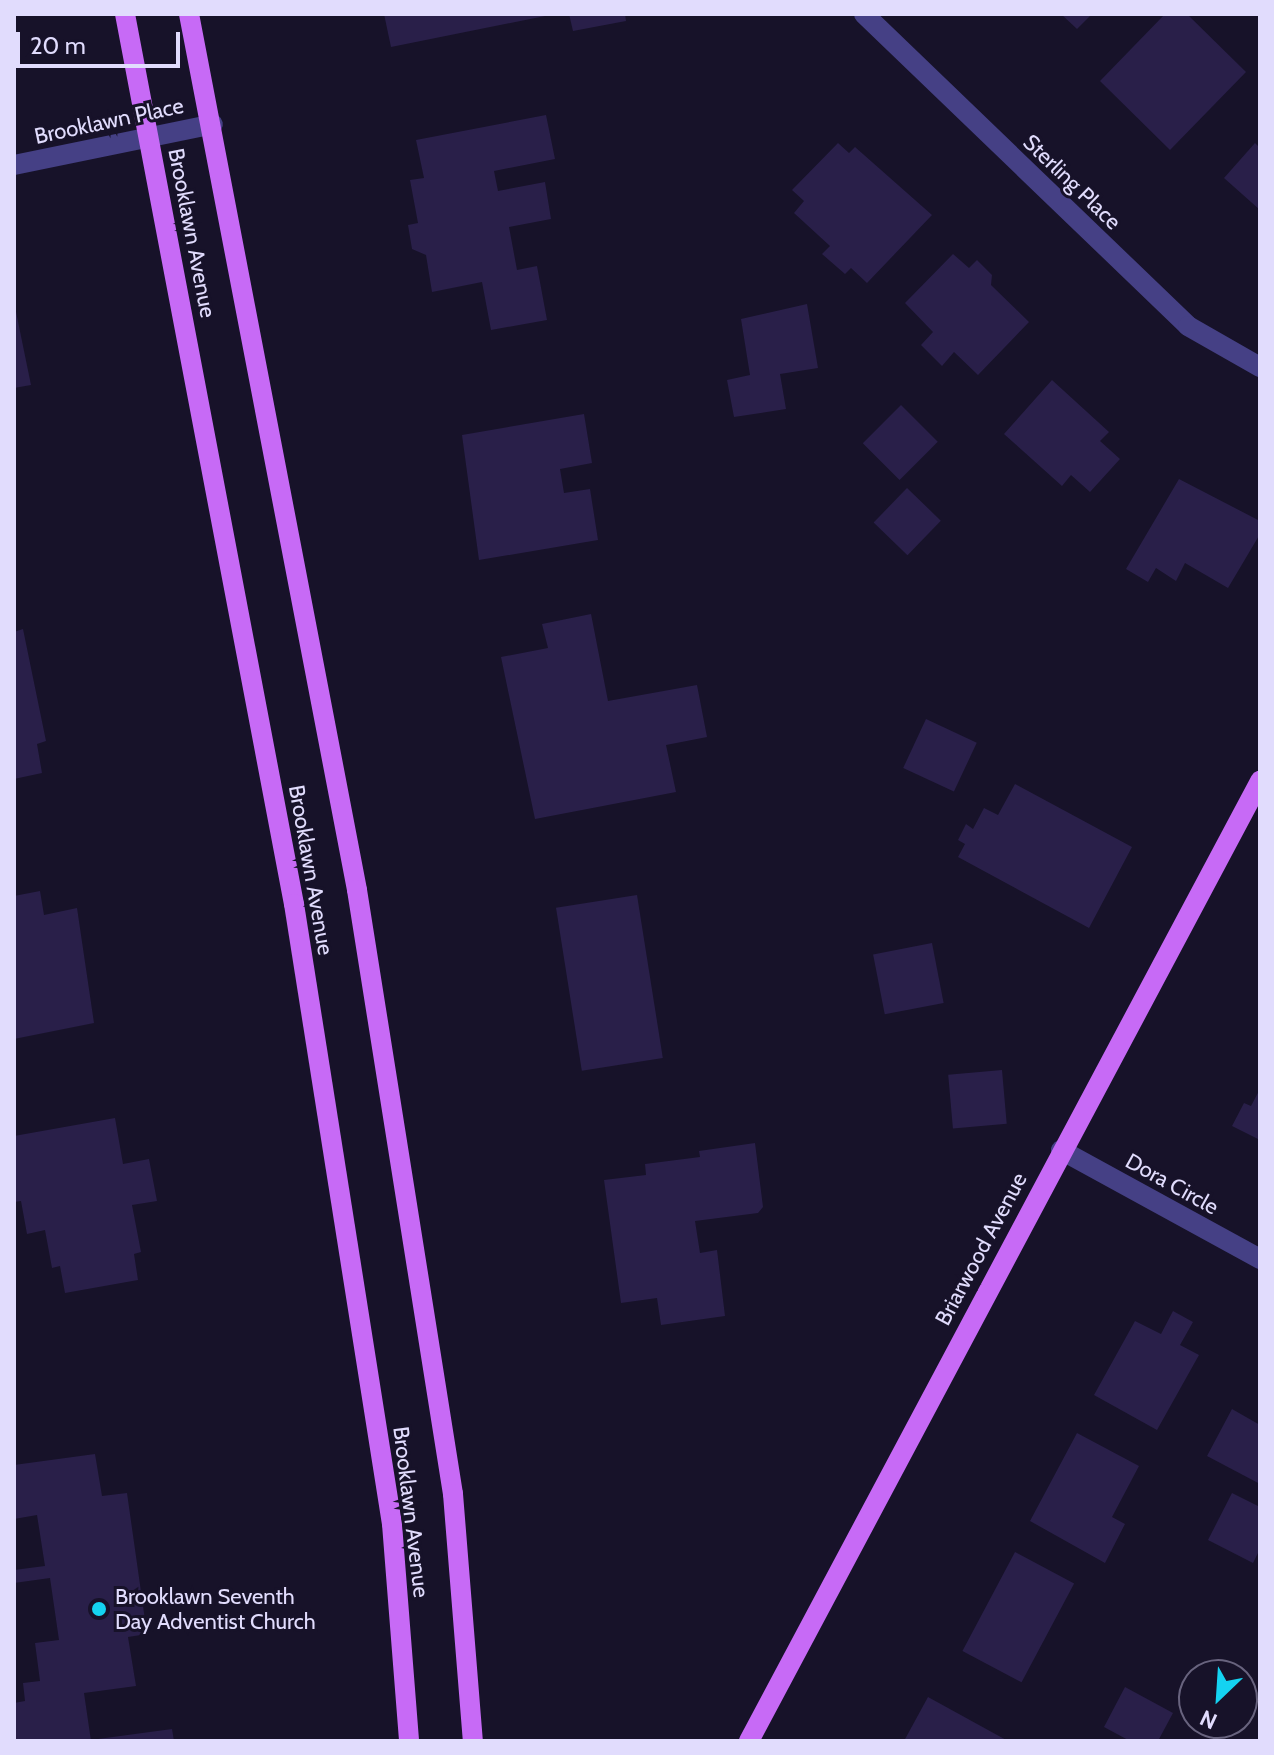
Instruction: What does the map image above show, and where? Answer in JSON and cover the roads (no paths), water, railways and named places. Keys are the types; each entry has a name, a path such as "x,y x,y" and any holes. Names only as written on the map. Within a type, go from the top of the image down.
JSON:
{"main road":[{"name":"Brooklawn Avenue","path":"125,14 294,904 392,1524 409,1741"},
{"name":"Brooklawn Avenue","path":"189,14 213,124 362,921 453,1494 473,1741"},
{"name":"Briarwood Avenue","path":"749,1741 1260,781"}],"street":[{"name":"Sterling Place","path":"864,14 1188,326 1260,367"},
{"name":"Brooklawn Place","path":"14,165 213,124"},
{"name":"Dora Circle","path":"1061,1150 1260,1259"}],"place":[{"name":"Brooklawn Seventh Day Adventist Church","path":"99,1609"}]}
